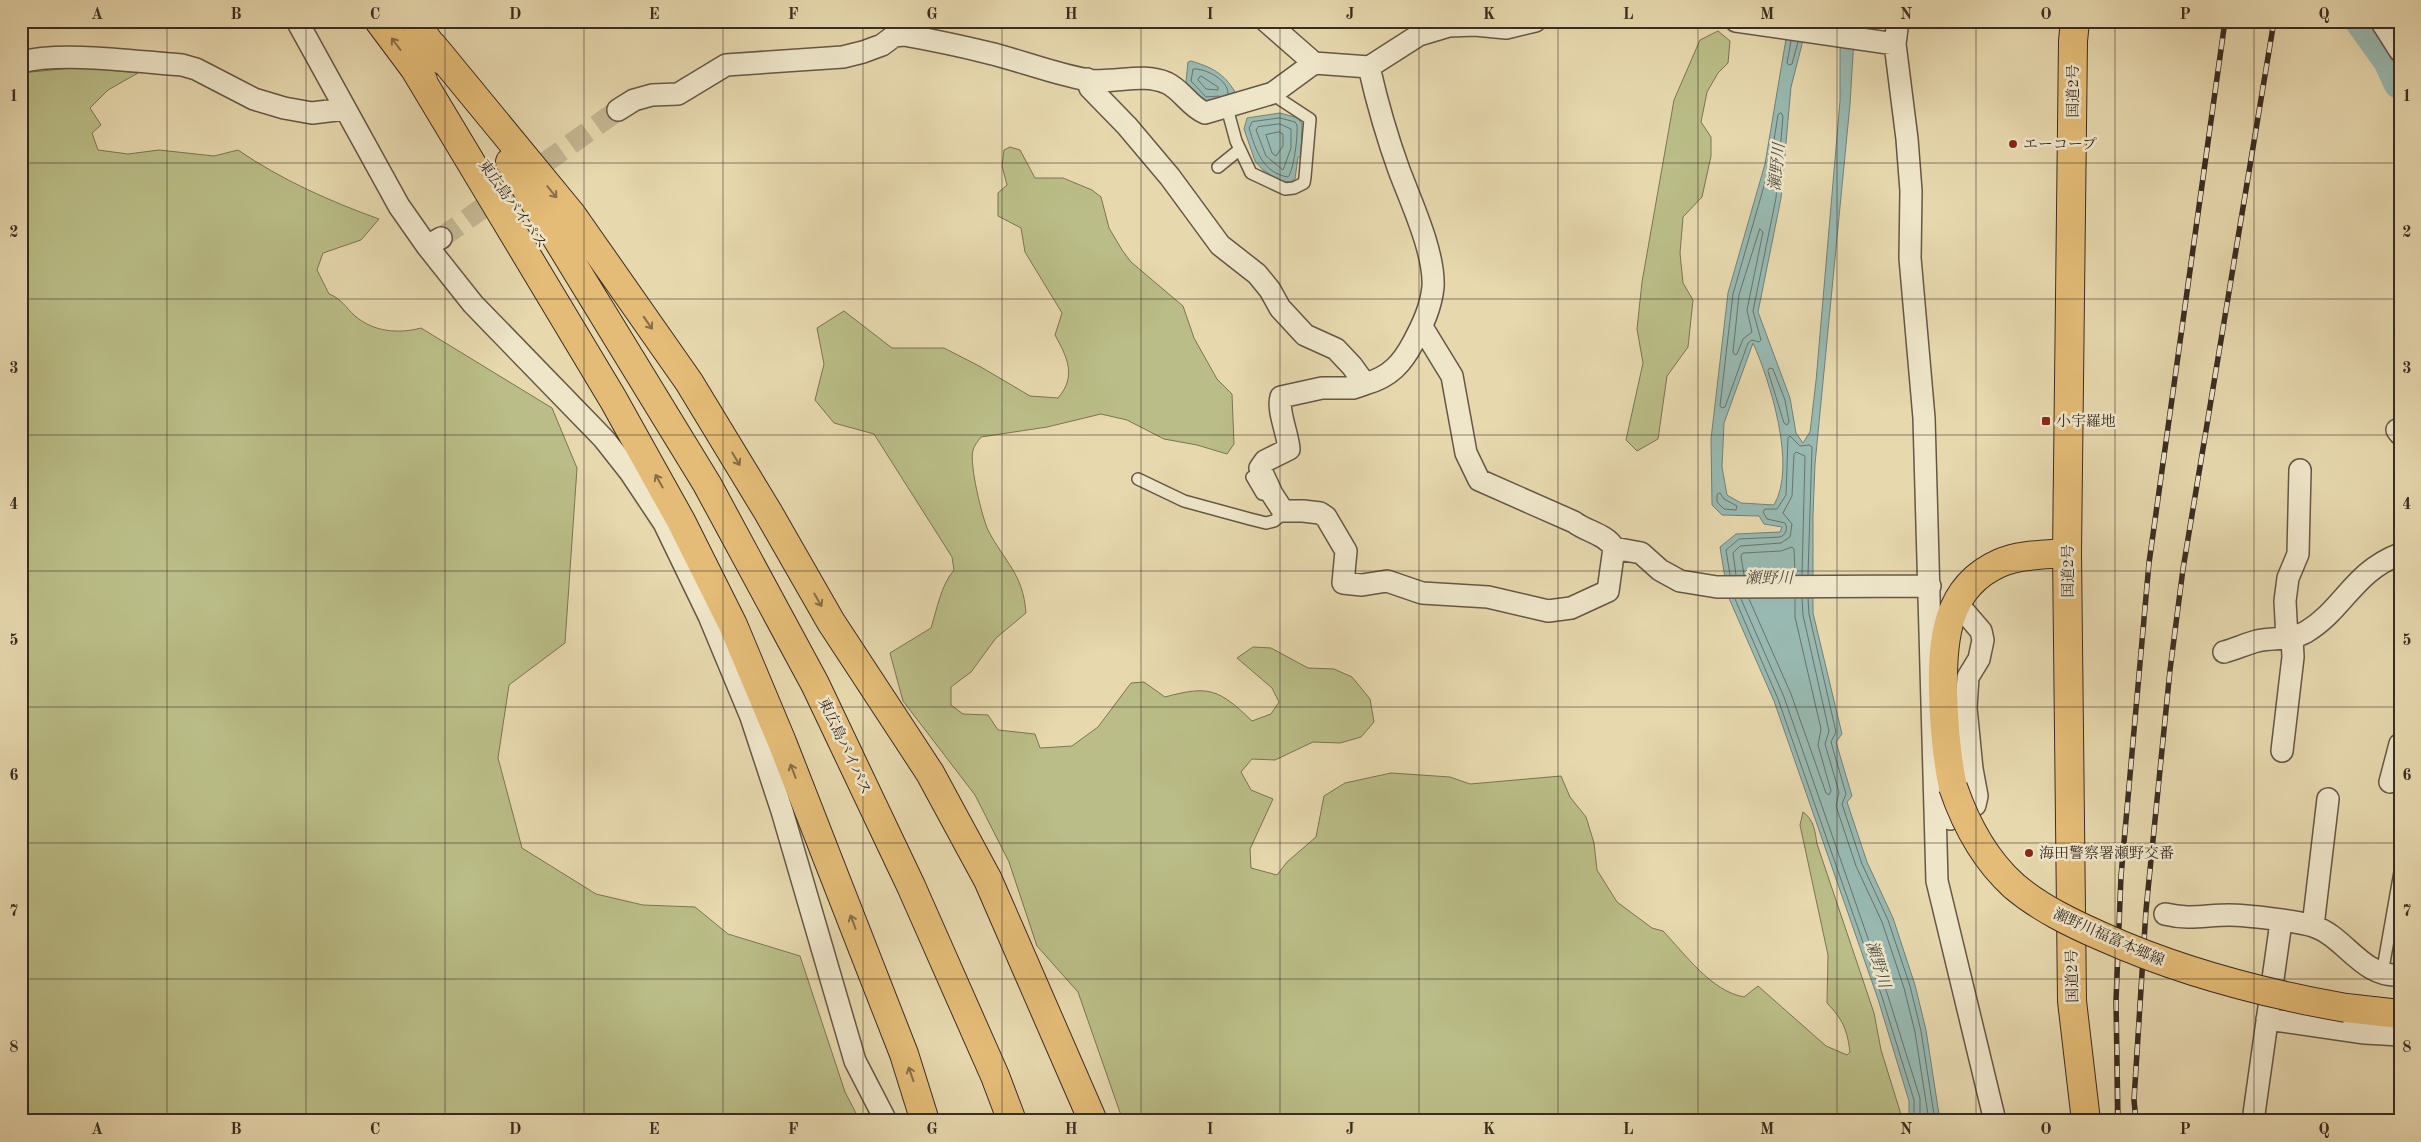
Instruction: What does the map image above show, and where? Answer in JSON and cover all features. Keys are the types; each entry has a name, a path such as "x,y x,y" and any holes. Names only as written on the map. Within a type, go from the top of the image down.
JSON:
{"main road":[{"name":"東広島バイパス","path":"379,21 648,388"},
{"name":"東広島バイパス","path":"414,21 433,46 505,154 707,484 815,684 912,886 995,1076 1012,1121"},
{"name":"国道2号","path":"2076,21 2073,41 2067,553 2072,1000 2086,1121"},
{"path":"433,46 572,215 689,382 768,512 831,622 930,772 988,880 1093,1121"},
{"path":"413,66 613,399 681,521 732,625 782,742 904,1054 925,1121"},
{"name":"瀬野川福富本郷線","path":"2067,553 2030,556 2000,563 1973,580 1957,603 1946,630 1942,653 1944,736 1953,787 1969,828 1989,858 2014,885 2054,913 2148,958 2196,974 2262,991 2346,1008 2400,1014"}],"street":[{"path":"297,21 399,206 434,242 473,304 604,439 630,472 664,523 709,616 751,717 782,811 855,1061 886,1121"},
{"path":"1266,21 1314,63 1370,67 1419,35 1449,26 1475,25 1506,28 1526,22"},
{"path":"1898,21 1895,44 1907,138 1911,191 1910,258 1924,418 1930,586 1932,755 1937,825 1937,881 1996,1121"},
{"path":"2381,21 2400,51"},
{"path":"1739,22 1895,44"},
{"path":"618,110 634,100 652,95 678,94 726,64 843,57 882,45 894,36 904,34 990,53 1024,64 1087,79 1111,80 1133,77 1166,83 1195,109 1206,113 1275,91 1314,63"},
{"path":"21,62 39,59 76,58 182,66 196,69 254,99 284,108 312,113 345,109"},
{"path":"1370,67 1377,100 1398,167 1427,248 1433,286 1429,308 1422,326 1398,368 1382,379 1353,388 1322,388 1281,397 1279,403 1289,436 1289,449 1265,461 1260,468 1283,514 1312,512 1326,517 1346,550 1342,583 1362,585 1387,581 1422,593 1488,597 1548,611 1572,608 1608,590 1614,548 1610,542 1586,531 1574,522 1479,480 1466,453 1452,376 1422,326"},
{"path":"1087,79 1090,88 1170,177 1220,245 1257,274 1280,308 1305,335 1336,349 1365,384"},
{"path":"2282,751 2292,657 2285,601 2288,578 2298,554 2300,470"},
{"path":"1614,548 1641,553 1660,570 1680,581 1717,587 1930,586"},
{"path":"2224,652 2258,641 2290,638 2305,632 2323,620 2360,578 2381,562 2400,554"},
{"path":"1937,825 1974,806 1977,796 1972,769 1966,708 1968,677 1979,659 1983,640 1981,631 1957,603"},
{"path":"2390,782 2400,744"},
{"path":"2313,926 2328,799"},
{"path":"2165,914 2183,919 2233,915 2313,926 2332,936 2375,972 2391,975"},
{"path":"2253,1121 2281,922"},
{"path":"2268,1019 2365,1033 2400,1035"}],"lane":[{"path":"1226,108 1240,150 1251,173 1285,189 1294,188 1304,183 1310,119 1281,100 1275,91"},
{"path":"1218,167 1240,150"},
{"path":"1138,479 1177,498 1214,508 1231,515 1266,523 1274,522 1283,514 1265,500 1252,477"},
{"path":"2391,975 2400,872"}],"green space":[{"path":"1718,31 1730,41 1728,63 1718,73 1707,92 1701,122 1711,137 1711,156 1702,197 1683,217 1680,253 1683,283 1693,300 1688,347 1667,376 1658,439 1637,451 1626,440 1643,363 1637,329 1642,282 1674,100 1700,40"},
{"path":"82,67 138,73 108,90 90,108 101,125 92,133 98,150 128,154 159,150 214,156 238,150 306,189 379,219 361,240 323,253 317,270 329,294 340,301 362,321 378,328 404,331 421,328 552,408 577,468 565,643 509,685 498,758 522,848 596,894 643,905 695,907 728,934 800,956 845,1092 860,1121 21,1121 21,73"},
{"path":"1010,147 1020,150 1035,178 1063,178 1092,190 1101,197 1109,228 1122,250 1131,262 1183,306 1194,338 1217,379 1232,394 1234,444 1227,454 1197,445 1164,439 1127,420 1101,414 1047,427 981,437 974,448 972,457 974,478 985,523 1017,578 1024,599 1026,613 996,638 971,672 951,687 951,705 963,714 988,715 998,730 1035,734 1040,748 1072,746 1098,727 1131,683 1144,682 1165,697 1193,691 1213,692 1231,702 1252,721 1271,714 1279,702 1272,688 1237,658 1253,647 1271,648 1308,668 1334,669 1352,677 1370,699 1374,722 1361,737 1340,743 1313,742 1275,760 1252,759 1241,772 1251,790 1273,799 1250,849 1251,868 1277,875 1287,862 1316,837 1324,796 1345,783 1391,773 1450,777 1470,784 1561,776 1570,797 1586,817 1594,843 1597,870 1617,902 1652,928 1663,931 1710,980 1732,993 1744,997 1758,986 1826,1046 1847,1055 1850,1052 1846,1031 1841,1020 1827,1003 1828,955 1800,825 1803,812 1810,819 1813,826 1817,844 1874,1013 1881,1050 1903,1121 1123,1121 1078,992 1037,946 1009,862 975,795 903,701 890,653 931,628 937,605 946,583 954,570 952,557 874,434 834,423 815,400 824,364 817,328 844,311 892,348 944,348 1030,396 1058,398 1064,390 1069,374 1066,359 1055,335 1062,313 1025,252 1021,228 998,216 998,193 1007,185 1002,166 1004,150"}],"water":[{"name":"瀬野川","path":"1789,21 1808,21 1791,87 1781,198 1758,312 1790,398 1796,433 1803,443 1810,432 1816,381 1840,101 1840,21 1855,21 1850,104 1815,464 1813,613 1842,734 1836,742 1852,796 1847,802 1867,862 1893,918 1915,985 1926,1030 1940,1121 1909,1121 1909,1101 1878,999 1774,701 1728,596 1720,547 1736,534 1780,532 1782,527 1764,524 1759,516 1722,515 1712,505 1711,439 1728,293 1765,164","holes":["1753,343 1773,401 1782,447 1783,469 1780,488 1774,505 1741,503 1727,495 1722,467 1724,423"]},
{"path":"1191,61 1211,68 1222,75 1235,92 1233,93 1233,98 1204,101 1192,91 1186,82 1188,62"},
{"path":"1280,113 1298,118 1302,124 1301,157 1298,157 1295,179 1290,182 1283,181 1283,183 1263,170 1255,161 1244,129 1247,118"}],"waterway":[{"path":"2362,21 2390,60 2400,82"}],"tunnel":[{"path":"441,238 618,110"}],"railway":[{"path":"2118,1121 2116,1001 2121,876 2149,563 2225,21"},
{"path":"2136,1121 2134,1100 2146,910 2170,670 2183,569 2274,21"}],"place":[{"name":"エーコープ","path":"2013,144"},
{"name":"小宇羅地","path":"2046,421"},
{"name":"海田警察署瀬野交番","path":"2029,853"}]}
